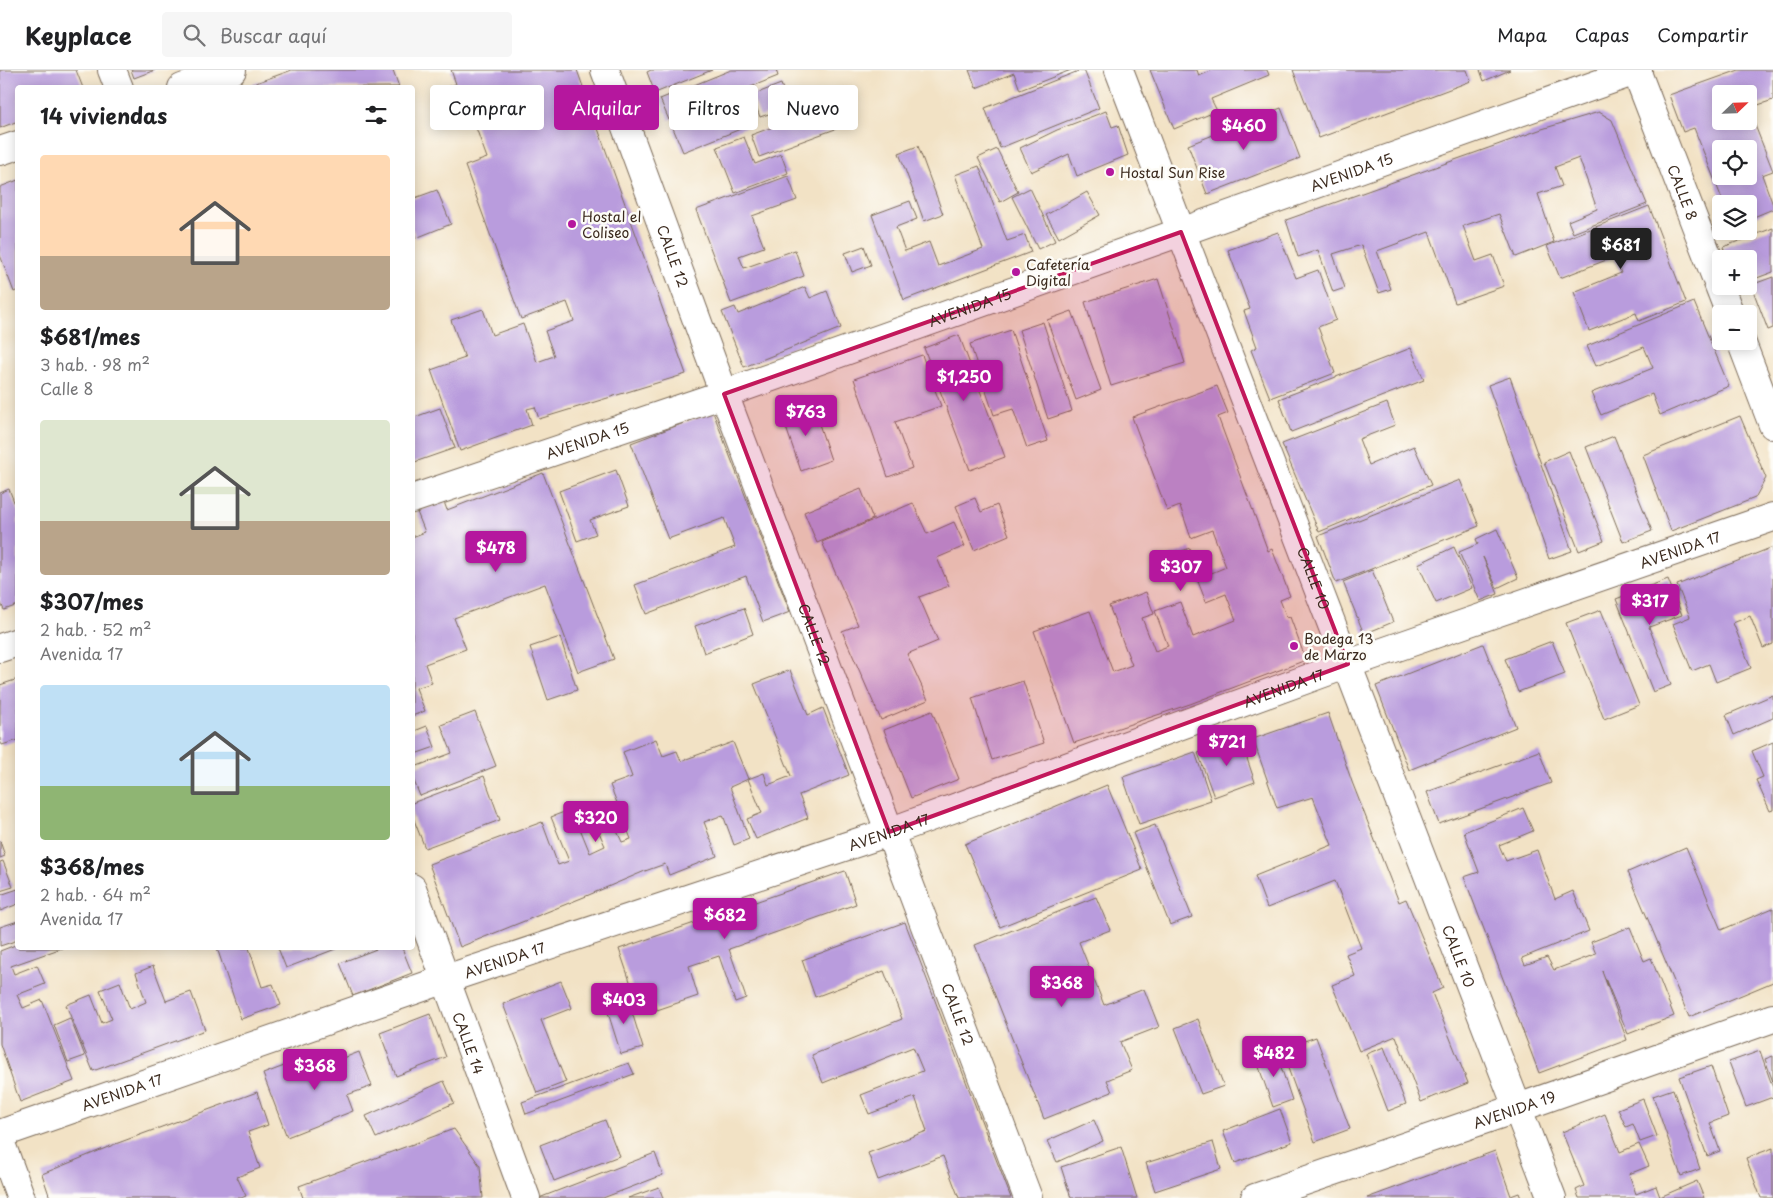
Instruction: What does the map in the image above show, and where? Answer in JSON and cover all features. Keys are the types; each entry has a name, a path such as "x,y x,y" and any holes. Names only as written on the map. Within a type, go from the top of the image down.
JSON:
{"street":[{"path":"112,70 118,85"},
{"path":"190,85 232,70"},
{"name":"CALLE 12","path":"605,70 724,394 1028,1198"},
{"name":"CALLE 10","path":"1119,70 1552,1198"},
{"name":"AVENIDA 15","path":"415,498 724,394 1637,70"},
{"name":"CALLE 8","path":"1637,70 1727,305"},
{"path":"0,151 15,146"},
{"path":"1744,350 1773,425"},
{"name":"AVENIDA 17","path":"0,1134 446,979 889,832 1348,664 1773,517"},
{"path":"0,648 15,643"},
{"name":"CALLE 14","path":"415,896 526,1198"},
{"name":"AVENIDA 19","path":"1255,1198 1773,1018"},
{"path":"0,1141 21,1198"}],"highlighted area":[{"path":"1181,232 1348,664 889,832 724,394"}],"building":[{"path":"0,70 76,70 82,85 15,85 15,122 0,128"},
{"path":"131,70 155,70 134,78"},
{"path":"292,70 393,70 398,85 250,85"},
{"path":"451,70 577,70 582,85 554,85 554,130 599,130 686,374 539,419 535,407 527,409 532,425 460,451 431,370 465,358 451,320 483,309 492,335 523,324 537,362 554,356 545,331 574,321 567,302 521,319 465,166 487,158 477,130 544,130 544,85 453,85 456,84"},
{"path":"651,70 712,70 675,85 669,85 669,87 659,91 659,85 652,85 647,72"},
{"path":"731,70 776,70 778,76 756,85 694,85"},
{"path":"969,70 1071,70 1020,90 1014,73 976,88"},
{"path":"1084,70 1099,108 1000,148 985,108"},
{"path":"1150,70 1197,70 1199,76 1213,70 1267,70 1269,75 1211,99 1217,111 1174,129"},
{"path":"1293,70 1467,70 1471,81 1319,138"},
{"path":"1480,70 1510,70 1484,81"},
{"path":"1739,70 1773,70 1773,100 1758,105 1758,85 1712,85 1712,130 1757,130 1773,171 1762,175 1773,209 1757,216 1757,195 1720,195 1716,185 1757,185 1757,140 1712,140 1712,174 1694,128 1683,132 1669,95"},
{"path":"768,89 768,114 760,117 758,112 758,93"},
{"path":"669,95 669,120 660,99"},
{"path":"1281,108 1300,158 1207,194 1188,145"},
{"path":"1106,111 1112,127 1118,125 1128,155 1077,176 1069,154 1031,172 1020,148 1057,130"},
{"path":"1599,112 1612,120 1647,204 1573,233 1568,221 1597,209 1579,158 1555,167 1562,186 1538,194 1554,242 1516,257 1499,214 1463,226 1476,261 1493,255 1504,286 1455,303 1429,232 1377,251 1391,289 1379,293 1361,245 1333,254 1345,288 1333,292 1318,250 1298,257 1286,220 1542,129"},
{"path":"768,129 833,130 759,157 751,135"},
{"path":"674,130 738,130 683,152"},
{"path":"744,137 755,164 781,154 788,173 735,193 717,147"},
{"path":"918,146 943,214 924,221 899,153"},
{"path":"997,149 1018,192 1000,202 978,158"},
{"path":"979,166 1007,241 1025,235 1031,252 904,300 872,215 910,201 917,219 896,227 905,251 929,242 938,266 983,249 955,175"},
{"path":"788,176 797,200 752,216 764,247 739,256 744,268 795,250 804,276 731,303 696,210"},
{"path":"15,181 14,292 0,255 0,187"},
{"path":"1030,188 1055,241 1038,249 1012,197"},
{"path":"437,190 451,224 416,238 415,198"},
{"path":"1087,192 1100,215 1059,238 1046,215"},
{"path":"1649,206 1686,302 1639,321 1636,313 1589,331 1574,292 1621,273 1614,257 1560,278 1547,246"},
{"path":"1773,228 1773,272 1757,278 1757,250 1724,250 1723,247 1741,240 1757,240 1757,234"},
{"path":"1278,232 1296,278 1318,270 1336,320 1318,327 1335,373 1270,398 1251,350 1257,347 1244,311 1250,309 1228,250"},
{"path":"864,246 871,265 852,272 845,253"},
{"path":"1773,277 1773,328 1768,330 1755,295 1757,295 1757,283"},
{"path":"1158,279 1185,363 1111,386 1085,302"},
{"path":"805,287 810,298 827,291 841,328 744,367 722,312 735,307 738,314"},
{"path":"1694,302 1712,345 1712,350 1714,350 1729,386 1660,415 1652,394 1601,415 1591,393 1653,368 1644,347 1596,366 1587,346"},
{"path":"1072,311 1101,390 1076,400 1047,320"},
{"path":"1043,322 1072,411 1048,419 1019,330"},
{"path":"1011,330 1048,441 1027,448 1013,409 994,415 970,344"},
{"path":"959,335 1005,457 970,470 924,348"},
{"path":"1411,348 1424,380 1291,432 1279,399"},
{"path":"922,355 941,406 895,422 912,468 888,477 854,379"},
{"path":"1510,377 1572,551 1549,559 1488,385"},
{"path":"1217,386 1228,413 1218,417 1268,551 1272,549 1290,596 1280,600 1287,618 1290,617 1306,660 1190,704 1074,743 1034,631 1090,611 1113,672 1132,665 1109,606 1146,592 1154,614 1142,618 1155,651 1168,646 1155,611 1180,602 1193,637 1236,620 1226,594 1206,602 1197,579 1226,567 1212,530 1191,538 1180,506 1167,511 1132,417"},
{"path":"812,403 831,460 801,471 781,413"},
{"path":"1387,403 1395,425 1359,439 1369,465 1414,446 1431,485 1319,532 1282,444"},
{"path":"440,408 455,448 415,462 415,417"},
{"path":"713,412 790,612 763,622 746,576 646,614 635,585 735,547 724,518 668,539 631,443"},
{"path":"1740,416 1766,478 1755,498 1671,531 1643,455"},
{"path":"1614,436 1652,531 1623,542 1586,447"},
{"path":"1569,451 1604,541 1579,551 1544,462"},
{"path":"616,470 629,506 590,520 596,534 577,541 559,491"},
{"path":"543,473 614,659 578,672 545,584 454,618 466,649 425,664 432,683 416,688 425,711 415,715 415,536 425,532 417,512 444,502 447,510"},
{"path":"1460,480 1479,526 1336,583 1318,536"},
{"path":"9,489 15,504 15,606 4,610 0,601 0,493"},
{"path":"861,489 873,519 817,543 804,512"},
{"path":"975,498 981,512 997,505 1009,535 974,550 956,506"},
{"path":"913,503 927,534 954,522 965,546 937,558 949,586 919,597 938,641 907,654 928,700 881,720 842,631 858,625 822,542"},
{"path":"1497,529 1518,578 1497,588 1483,557 1498,594 1480,601 1459,552 1478,544 1476,539"},
{"path":"1454,547 1472,588 1436,603 1418,564"},
{"path":"1773,547 1773,644 1763,648 1750,616 1733,623 1751,668 1716,682 1709,664 1692,671 1673,624 1690,617 1677,585"},
{"path":"1190,548 1200,574 1176,582 1166,557"},
{"path":"1372,570 1393,622 1364,634 1343,582"},
{"path":"1668,579 1682,615 1649,627 1671,685 1653,692 1616,599"},
{"path":"744,608 753,634 704,653 695,626"},
{"path":"1601,610 1639,705 1604,719 1566,623"},
{"path":"560,637 577,690 548,700 530,647"},
{"path":"1552,641 1565,674 1518,692 1505,659"},
{"path":"1483,644 1516,727 1409,770 1376,686"},
{"path":"790,670 808,715 823,708 849,775 799,795 808,818 756,839 747,819 762,813 748,779 764,773 768,785 791,776 754,684"},
{"path":"15,680 15,741 2,745 0,740 0,685"},
{"path":"1023,681 1044,743 992,760 972,698"},
{"path":"1773,695 1773,718 1734,735 1726,715"},
{"path":"932,711 959,779 911,798 884,730"},
{"path":"475,712 496,766 420,796 415,784 415,767 452,753 441,725"},
{"path":"1328,713 1352,782 1399,902 1406,899 1443,988 1432,993 1468,1083 1421,1102 1396,1036 1359,1051 1332,985 1355,976 1346,954 1361,948 1335,881 1267,908 1255,876 1332,845 1313,797 1277,808 1253,739"},
{"path":"427,726 435,747 415,754 415,731"},
{"path":"1240,738 1255,782 1214,797 1198,753"},
{"path":"656,739 663,756 677,751 681,761 733,742 748,779 730,787 749,839 734,845 723,815 704,822 717,856 669,875 665,864 645,871 460,947 429,864 542,822 558,865 569,861 551,817 572,809 590,853 605,846 592,816 607,809 622,842 631,839 610,785 632,777 623,752"},
{"path":"1773,742 1773,810 1770,811 1756,780 1763,777 1752,751"},
{"path":"1539,751 1551,783 1439,824 1427,792"},
{"path":"1195,752 1211,800 1139,824 1123,777"},
{"path":"484,776 500,820 425,848 415,823 415,802"},
{"path":"1107,785 1142,870 1000,927 965,844"},
{"path":"1523,808 1533,831 1499,845 1506,861 1537,850 1555,899 1573,891 1589,931 1522,958 1525,965 1547,957 1554,970 1596,954 1591,942 1630,927 1644,961 1651,958 1674,1016 1628,1034 1602,971 1627,1040 1539,1073 1464,877 1479,872 1464,832"},
{"path":"1155,825 1192,917 1170,925 1133,833"},
{"path":"0,841 5,856 0,858"},
{"path":"1686,847 1721,930 1773,908 1773,982 1689,1017 1628,872"},
{"path":"3,861 13,887 0,891 0,862"},
{"path":"845,871 856,904 729,949 746,998 735,1002 719,956 689,966 698,996 657,1010 651,993 636,999 619,949"},
{"path":"15,890 15,905 0,911 0,895"},
{"path":"1096,897 1110,930 1079,942 1104,1005 1144,989 1159,1027 1120,1042 1132,1070 1107,1080 1112,1092 1044,1119 975,945"},
{"path":"15,922 15,941 0,946 0,927"},
{"path":"905,922 1011,1198 959,1198 943,1156 878,1180 868,1153 927,1131 915,1097 869,1114 861,1095 923,1071 913,1047 823,1083 812,1055 902,1019 884,971 815,997 802,960"},
{"path":"15,945 15,950 56,950 11,966 14,974 37,965 45,984 17,995 23,1008 42,1000 74,1081 20,1102 0,1044 0,951"},
{"path":"218,950 250,950 262,987 273,984 281,1005 241,1019"},
{"path":"279,950 333,950 286,968"},
{"path":"374,950 403,950 412,973 353,996 340,963"},
{"path":"153,966 166,1001 191,992 205,1030 93,1071 66,1005 91,995 102,1023 112,1019 100,990 120,982 130,1009 146,1002 136,973"},
{"path":"561,981 572,1008 541,1020 566,1082 537,1093 503,1004"},
{"path":"627,996 643,1048 621,1054 605,1003"},
{"path":"430,1014 446,1057 396,1076 380,1033"},
{"path":"70,1018 85,1056 68,1062 54,1025"},
{"path":"1198,1019 1224,1086 1201,1094 1175,1028"},
{"path":"1316,1037 1350,1129 1315,1142 1281,1049"},
{"path":"1384,1047 1406,1104 1388,1111 1366,1054"},
{"path":"1275,1049 1292,1100 1273,1107 1255,1056"},
{"path":"1760,1051 1773,1088 1773,1097 1746,1107 1729,1062"},
{"path":"359,1052 372,1086 347,1095 353,1111 287,1137 263,1074 308,1057 313,1070"},
{"path":"1773,1056 1773,1082 1765,1059"},
{"path":"629,1063 634,1074 526,1114 522,1102"},
{"path":"1711,1066 1728,1116 1710,1123 1720,1151 1707,1156 1679,1077"},
{"path":"444,1081 454,1103 376,1138 366,1116"},
{"path":"1673,1089 1700,1169 1681,1176 1653,1096"},
{"path":"257,1092 268,1125 248,1132 260,1168 237,1177 246,1196 241,1198 50,1198 42,1174 118,1143"},
{"path":"1643,1099 1657,1136 1640,1142 1633,1124 1626,1127 1618,1109"},
{"path":"1280,1109 1292,1142 1235,1163 1223,1131"},
{"path":"1605,1114 1620,1152 1639,1144 1649,1166 1629,1174 1636,1194 1656,1186 1660,1197 1697,1181 1704,1198 1579,1198 1576,1190 1584,1186 1562,1132"},
{"path":"605,1120 619,1156 554,1181 540,1145"},
{"path":"1094,1120 1103,1141 1057,1162 1047,1141"},
{"path":"454,1129 480,1166 483,1198 303,1198 299,1186"},
{"path":"1213,1142 1221,1169 1155,1191 1146,1163"},
{"path":"1121,1147 1137,1198 1071,1198 1061,1167"},
{"path":"1773,1148 1773,1198 1761,1198 1746,1158"},
{"path":"1495,1151 1511,1196 1519,1193 1521,1198 1367,1198"},
{"path":"655,1153 663,1175 603,1198 539,1198"},
{"path":"659,1187 663,1198 628,1198"}],"place":[{"name":"Hostal Sun Rise","path":"1110,172"},
{"name":"Hostal el Coliseo","path":"572,224"},
{"name":"Cafetería Digital","path":"1016,272"},
{"name":"Bodega 13 de Marzo","path":"1294,646"}]}
